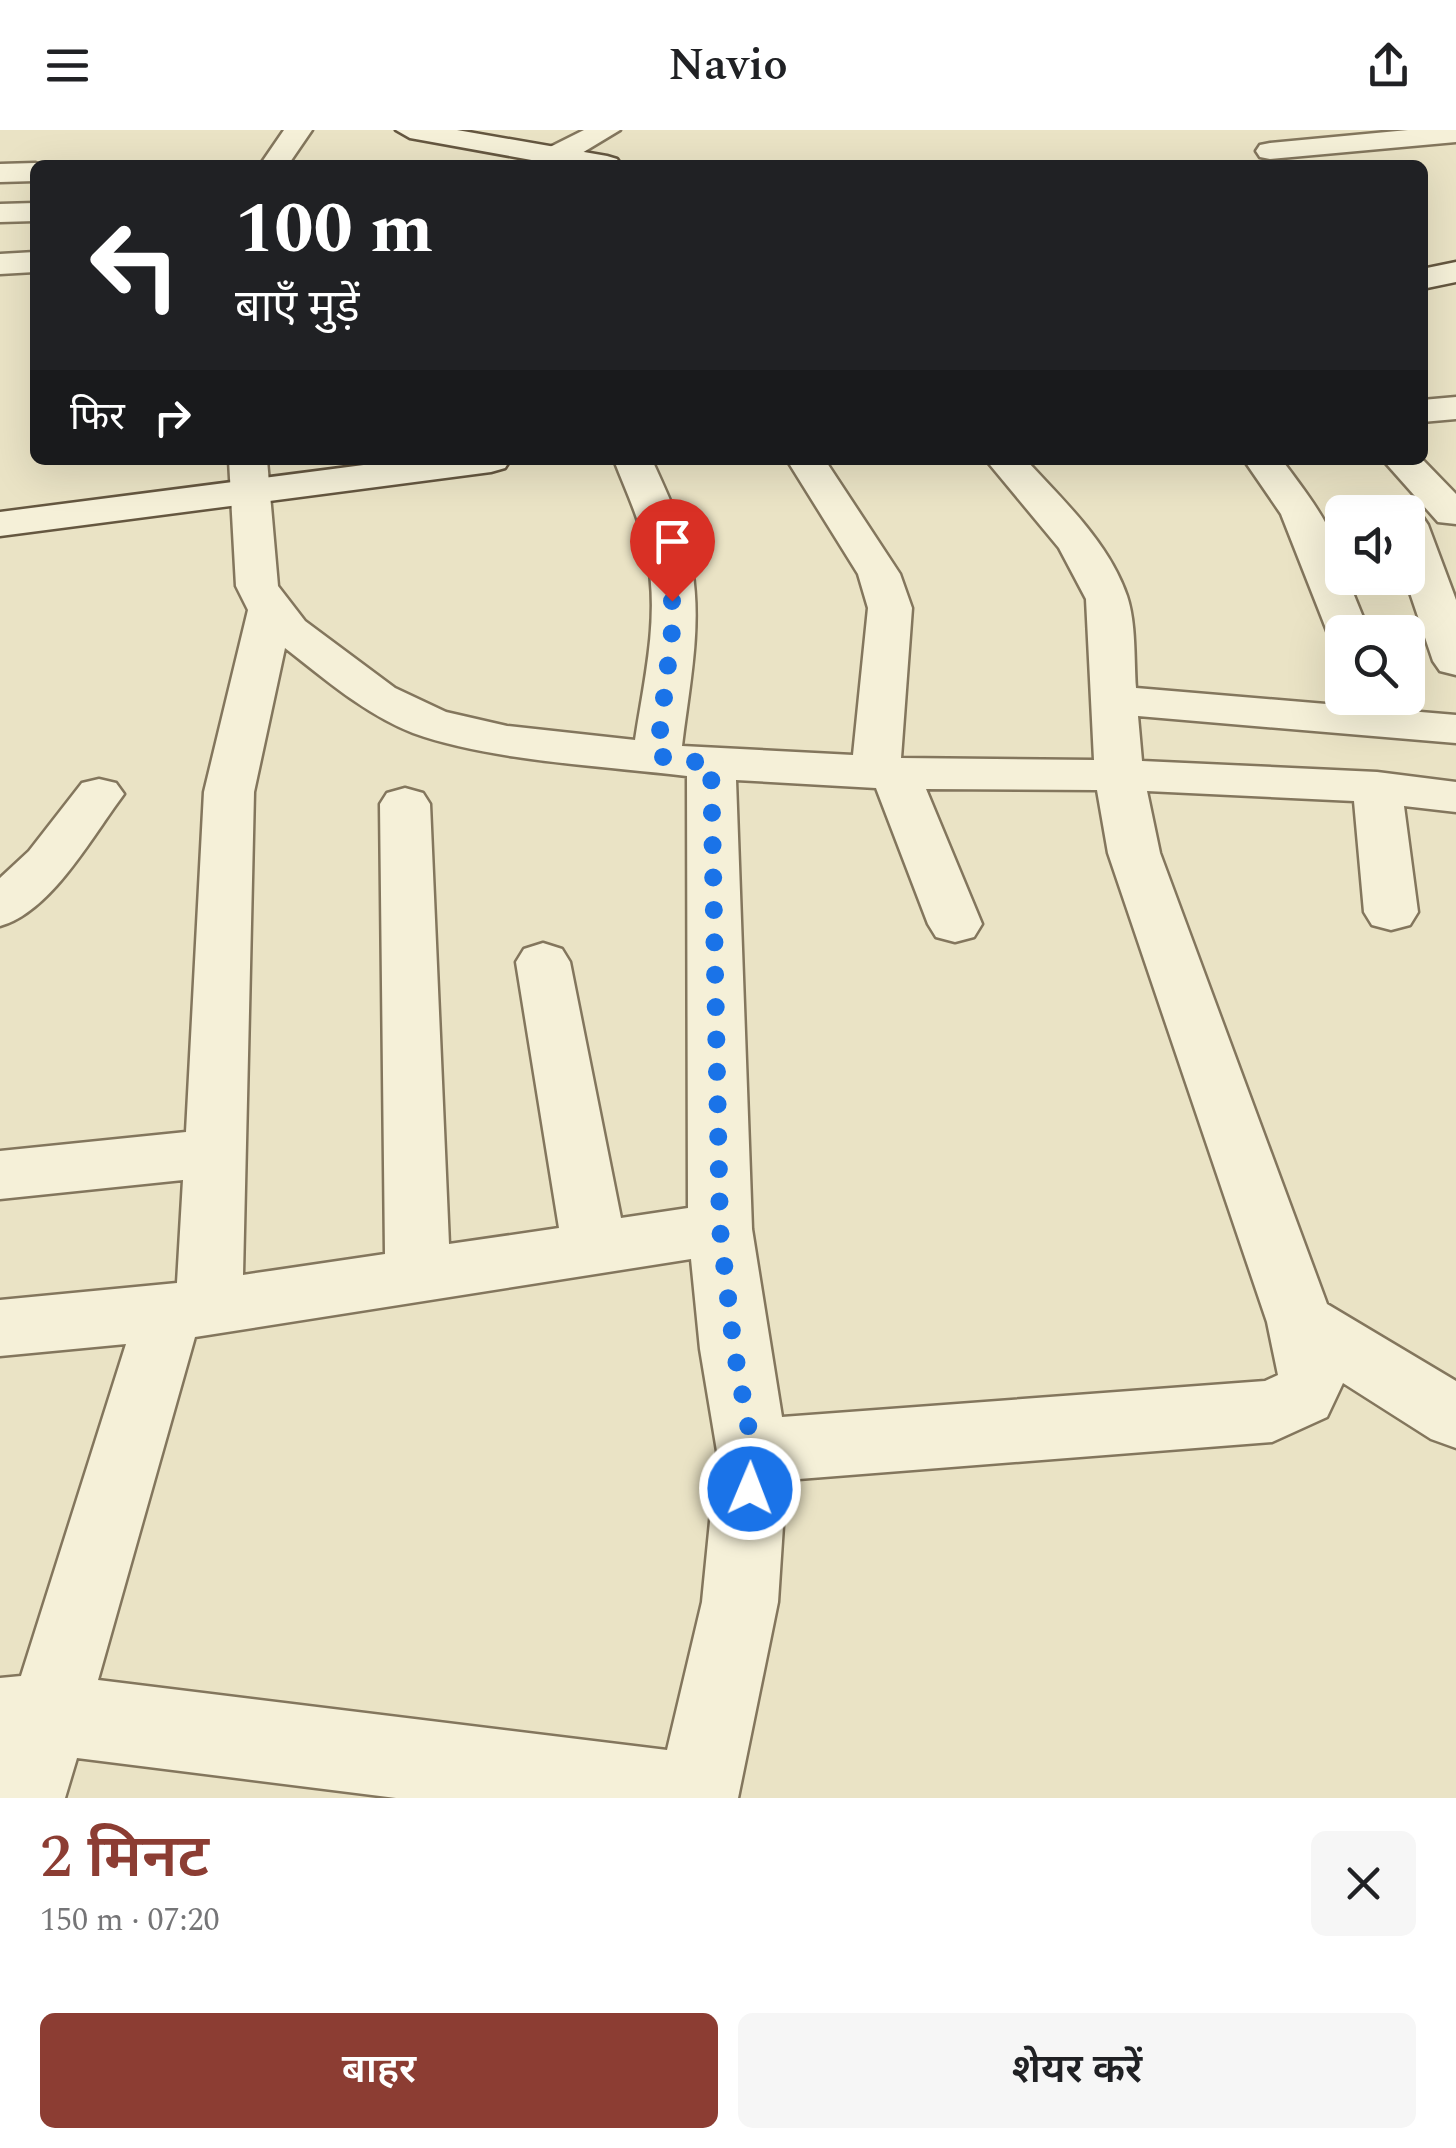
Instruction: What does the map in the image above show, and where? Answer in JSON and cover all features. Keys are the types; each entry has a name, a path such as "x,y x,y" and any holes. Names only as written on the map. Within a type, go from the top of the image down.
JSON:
{"street":[{"path":"277,160 298,130"},
{"path":"410,130 550,160 606,130"},
{"path":"1265,149 1453,134"},
{"path":"0,173 30,172"},
{"path":"0,213 30,212"},
{"path":"0,264 30,262"},
{"path":"1428,278 1456,272"},
{"path":"1428,287 1456,289"},
{"path":"1428,410 1456,408"},
{"path":"0,524 249,475 410,465"},
{"path":"23,1716 698,1796 740,1602 753,1452 734,1349 720,1229 672,631 671,572 661,528 634,465"},
{"path":"809,465 880,574 890,608 885,773 955,924"},
{"path":"753,1452 1272,1412 1303,1396 1312,1372 1300,1322 1134,853 1119,775 1107,599 1099,574 1081,546 1009,465"},
{"path":"1267,465 1301,514 1340,615"},
{"path":"1407,465 1454,513"},
{"path":"249,475 258,586 270,610 289,630 379,698 431,722 507,740 684,760 885,773 1000,777 1119,775 1378,787 1456,797"},
{"path":"1425,514 1454,513"},
{"path":"1301,514 1325,514"},
{"path":"1425,571 1455,653 1425,650"},
{"path":"24,1798 23,1716 189,1310 216,1153 229,792 265,646 270,610"},
{"path":"1116,700 1325,707"},
{"path":"1393,715 1456,729"},
{"path":"1378,787 1392,912"},
{"path":"0,908 47,863 99,794"},
{"path":"405,804 418,1276"},
{"path":"544,962 595,1248"},
{"path":"0,1176 216,1153"},
{"path":"0,1328 189,1310 720,1229"},
{"path":"1300,1322 1456,1416"}],"route":[{"path":"672,601 657,756 711,764 720,1229 734,1349 753,1452 750,1489"}]}
